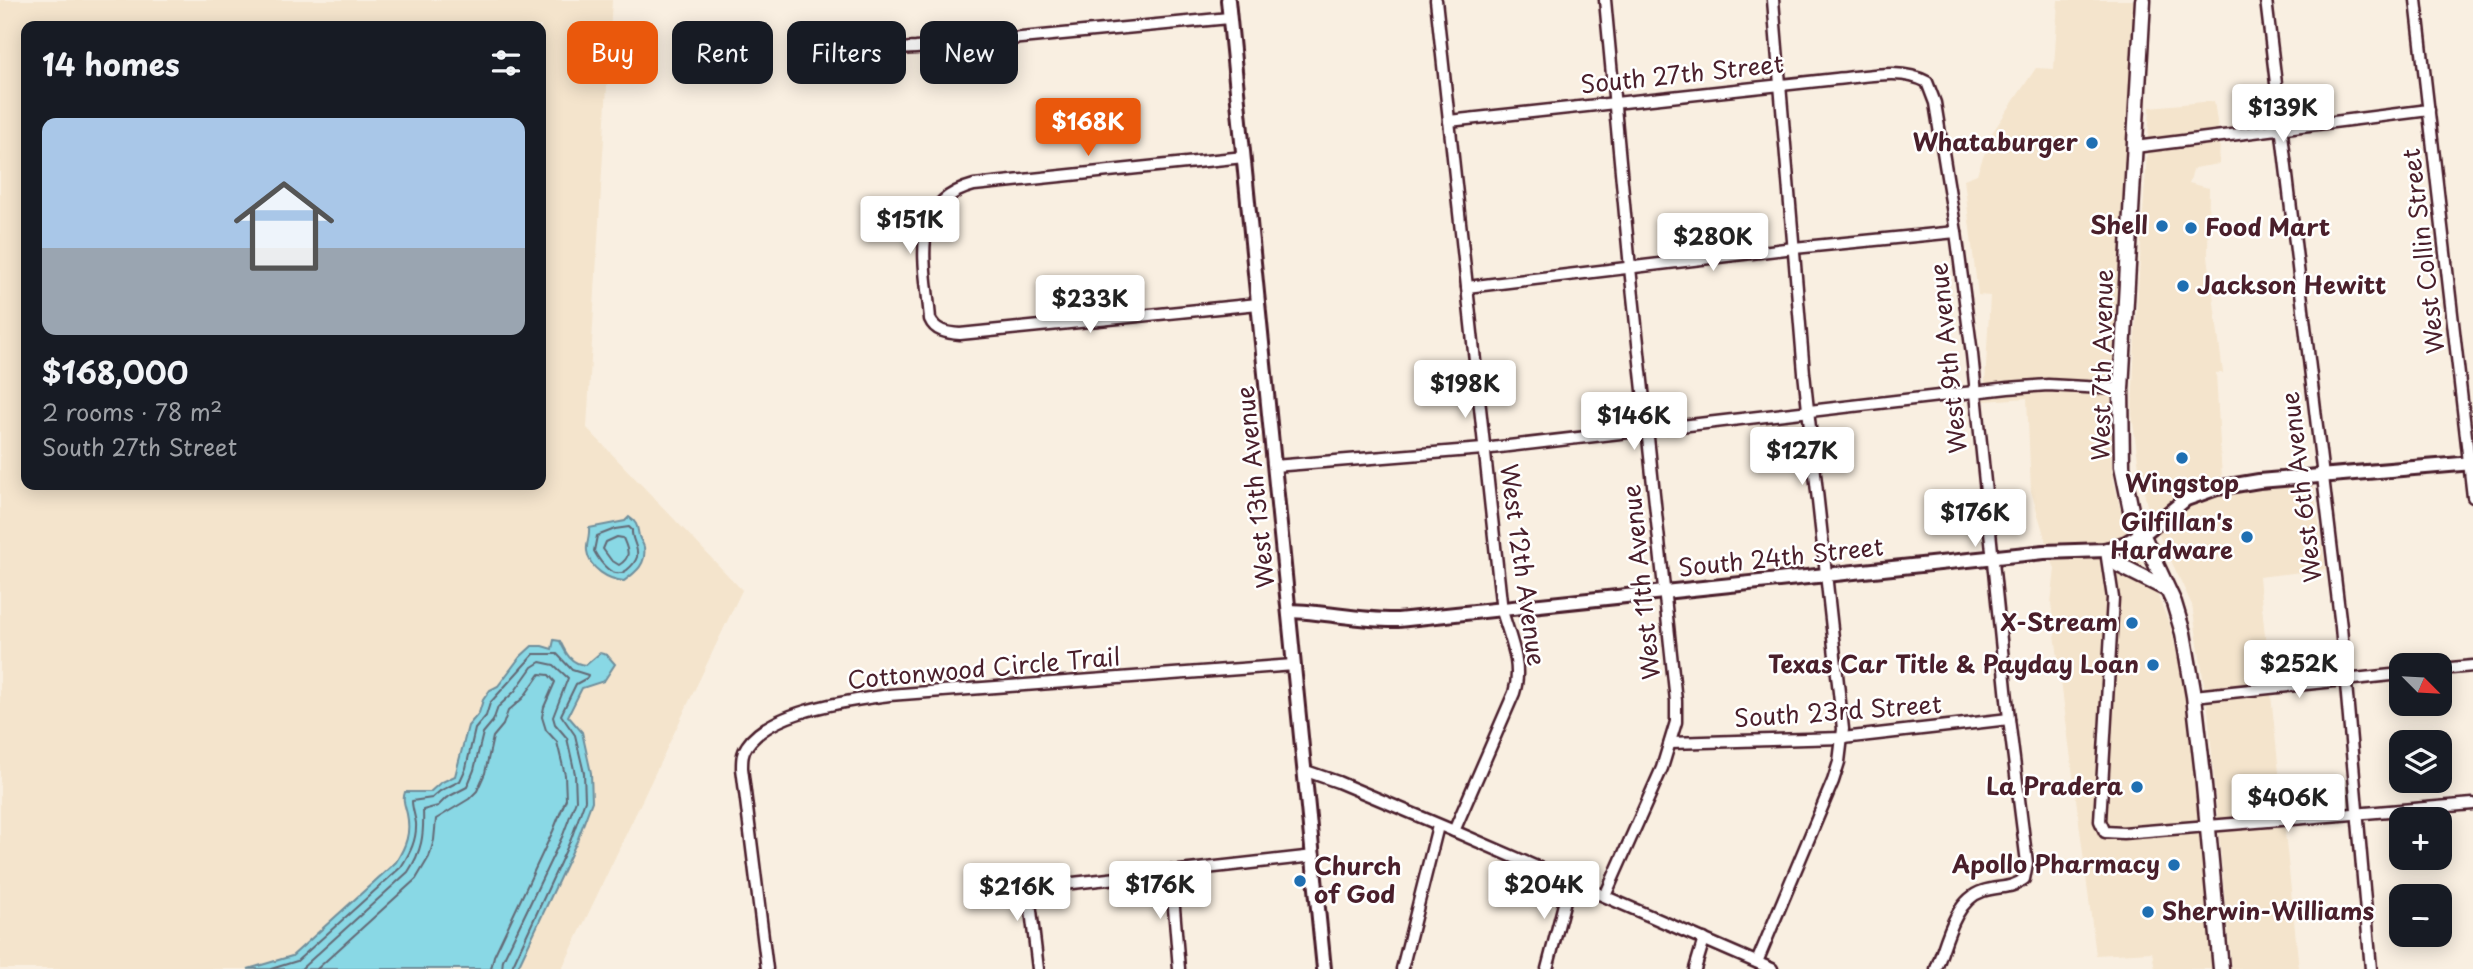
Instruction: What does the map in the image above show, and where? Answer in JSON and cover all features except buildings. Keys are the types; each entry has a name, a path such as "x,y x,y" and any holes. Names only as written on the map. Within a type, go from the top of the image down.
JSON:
{"main road":[{"name":"West 7th Avenue","path":"2143,0 2121,389 2122,466 2132,510 2183,632 2194,696 2221,969"},
{"path":"2106,551 2119,565 2166,589"}],"street":[{"name":"West 13th Avenue","path":"1228,0 1324,969"},
{"name":"West 12th Avenue","path":"1436,0 1502,611 1518,665 1518,680 1454,831"},
{"name":"West 11th Avenue","path":"1605,0 1630,268 1676,701 1676,722 1662,768 1605,896"},
{"path":"1757,962 1833,780 1843,738 1808,410 1773,0"},
{"name":"West 6th Avenue","path":"2266,0 2283,128 2345,680 2371,969"},
{"name":"West Collin Street","path":"2416,0 2473,498"},
{"path":"906,48 1230,18"},
{"name":"South 27th Street","path":"1449,121 1900,74 1920,78"},
{"name":"West 9th Avenue","path":"1920,78 1927,82 1935,103 1956,232 2027,863 2024,879 2018,884 1982,891 1966,903 1958,913 1937,969"},
{"path":"2134,147 2429,110"},
{"path":"1244,157 960,188 944,198 933,210 923,235 930,319 932,325 939,330 960,334 1258,304"},
{"path":"1467,287 1794,248 1956,232"},
{"path":"1275,466 1483,449 1975,391 2048,385 2121,389"},
{"name":"South 24th Street","path":"1290,611 1312,611 1373,621 1502,611 1665,591 2044,552 2106,551 2141,534 2186,499 2201,492 2259,481 2471,463"},
{"path":"2106,551 2113,598 2100,821 2105,832 2123,833 2473,804"},
{"name":"Cottonwood Circle Trail","path":"767,969 742,768 746,747 772,724 846,702 889,695 1294,665"},
{"path":"2452,668 2473,666"},
{"path":"2194,696 2389,675"},
{"name":"South 23rd Street","path":"1670,743 1843,738 2009,719"},
{"path":"1306,771 1454,831 1772,969"},
{"path":"1402,969 1438,826"},
{"path":"1038,969 1030,902 1032,896 1046,886 1314,856"},
{"path":"1171,871 1179,969"},
{"path":"1547,969 1570,881"},
{"path":"1695,969 1704,939"}],"shaded area":[{"path":"0,0 612,0 611,21 567,21 567,84 607,84 587,428 742,590 562,969 0,969"},
{"path":"2058,0 2135,0 2110,447 2114,481 2127,536 2103,546 2047,545 2031,491 2027,398 1984,401 1990,296 1978,295 1964,179 1977,174 1992,133 2036,68 2054,69"},
{"path":"2214,101 2220,142 2219,164 2194,168 2189,183 2209,188 2208,256 2223,373 2216,373 2222,479 2208,481 2187,491 2153,515 2147,506 2139,468 2132,415 2150,107"},
{"path":"2313,484 2326,569 2259,577 2299,969 2231,969 2208,710 2192,605 2158,533 2165,523 2190,502 2222,493"},
{"path":"2133,547 2153,584 2171,628 2185,687 2213,969 2155,969 2152,952 2096,955 2051,603 2055,569 2050,555 2105,557"}],"water":[{"path":"629,517 637,525 644,547 644,558 640,567 624,581 606,576 596,568 589,557 587,546 589,528 625,521"},
{"path":"554,640 560,641 576,663 586,665 600,653 607,655 615,664 604,681 582,688 568,716 582,732 591,773 592,801 577,841 517,969 248,969 292,956 396,862 408,833 405,792 430,792 440,783 455,776 468,726 479,713 490,690 498,686 532,646 552,649"}],"place":[{"name":"Whataburger","path":"2092,143"},
{"name":"Shell","path":"2162,226"},
{"name":"Food Mart","path":"2191,228"},
{"name":"Jackson Hewitt","path":"2183,286"},
{"name":"Wingstop","path":"2182,458"},
{"name":"Gilfillan's Hardware","path":"2247,537"},
{"name":"X-Stream","path":"2132,623"},
{"name":"Texas Car Title & Payday Loan","path":"2153,665"},
{"name":"La Pradera","path":"2137,787"},
{"name":"Apollo Pharmacy","path":"2174,865"},
{"name":"Church of God","path":"1300,881"},
{"name":"Sherwin-Williams","path":"2148,912"}]}
